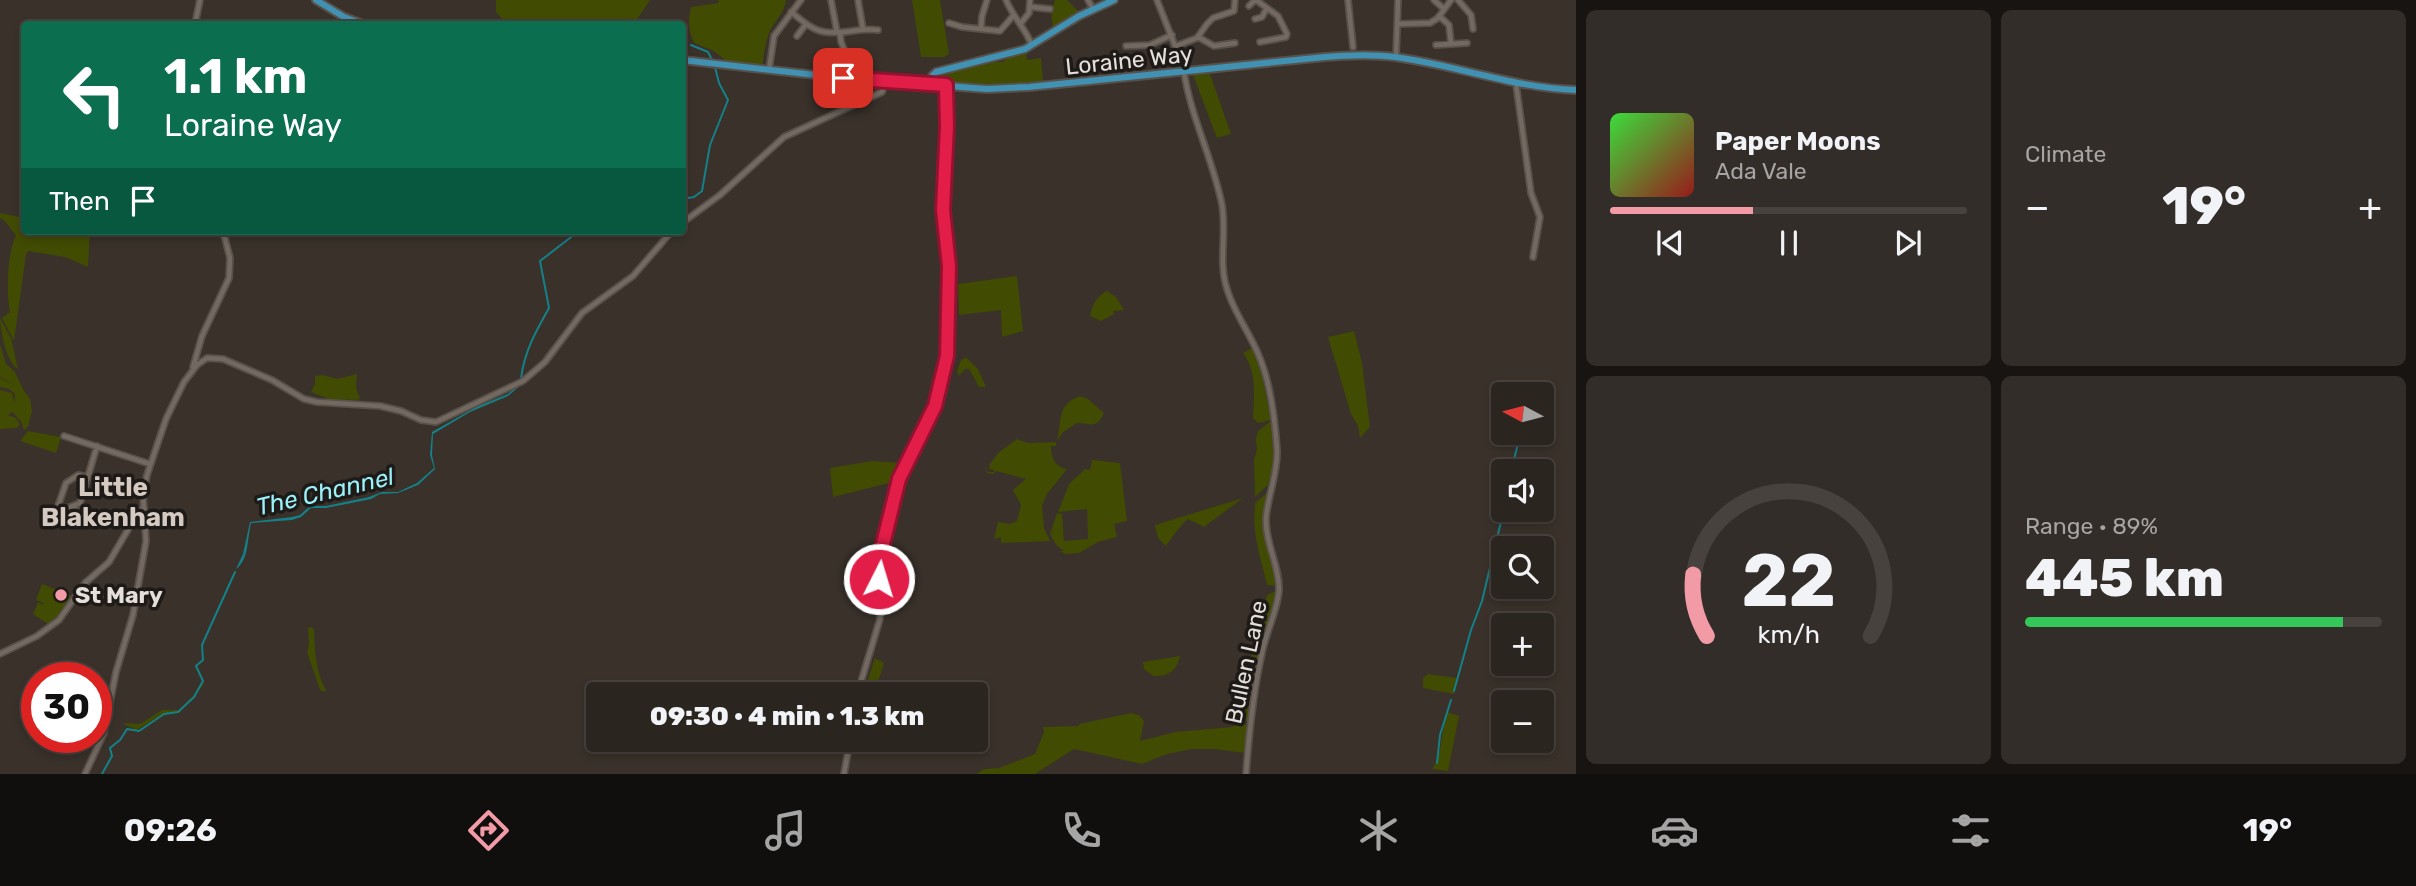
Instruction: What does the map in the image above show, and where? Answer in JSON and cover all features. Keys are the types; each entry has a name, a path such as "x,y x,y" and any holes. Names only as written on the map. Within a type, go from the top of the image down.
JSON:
{"main road":[{"path":"316,0 355,21"},
{"path":"931,84 932,75 938,71 993,59 1032,45 1093,9 1114,0"},
{"name":"Loraine Way","path":"686,60 987,89 1335,56 1396,57 1516,84 1576,90"}],"street":[{"path":"196,21 200,0"},
{"path":"769,69 774,36 801,0"},
{"path":"831,0 838,32 848,58"},
{"path":"858,0 863,29"},
{"path":"981,28 987,0"},
{"path":"1006,0 1032,45"},
{"path":"1021,23 1031,7 1030,0"},
{"path":"1088,0 1093,9"},
{"path":"1157,0 1180,56"},
{"path":"1176,46 1198,37 1212,19 1235,10 1235,0"},
{"path":"1249,6 1256,0 1278,16 1287,36 1281,40 1260,43"},
{"path":"1348,0 1351,44"},
{"path":"1396,57 1398,0"},
{"path":"1434,0 1443,8"},
{"path":"1398,24 1425,25 1432,22 1451,0"},
{"path":"1458,0 1471,15 1473,29"},
{"path":"1031,7 1050,9"},
{"path":"1255,19 1262,17 1267,8"},
{"path":"792,12 819,31 878,30"},
{"path":"949,23 962,27 1001,30 1013,16"},
{"path":"1439,16 1449,25 1451,44"},
{"path":"797,36 806,24"},
{"path":"1126,46 1150,46 1172,35"},
{"path":"1198,37 1214,46 1235,43"},
{"path":"1436,45 1467,43"},
{"name":"Bullen Lane","path":"1184,72 1191,107 1214,169 1220,197 1225,223 1225,282 1233,306 1262,365 1277,450 1266,523 1279,593 1260,663 1248,733 1246,774"},
{"path":"686,220 720,195 784,137 882,92 886,80"},
{"path":"1516,84 1531,193 1540,216 1533,257"},
{"path":"861,682 880,619 879,562 899,479 935,406 947,356 949,266 943,210 946,85"},
{"path":"85,774 104,733 116,672 133,615 146,541 143,492 150,464 166,419 192,371 202,336 229,278 230,258 224,235"},
{"path":"192,371 202,360 211,357 230,361 309,400 380,406 401,411 421,421 436,422 523,381 556,349 582,313 633,276 669,235"},
{"path":"196,356 202,360"},
{"path":"64,436 150,464"},
{"path":"86,477 78,475 66,483 58,506 74,507 84,496 86,477 97,446"},
{"path":"74,507 85,516"},
{"path":"0,654 37,636 59,620 92,575 109,562 139,511 144,508"},
{"path":"844,774 848,752"}],"green space":[{"path":"496,0 650,0 636,21 509,21 502,19 496,12"},
{"path":"719,0 786,0 782,13 768,36 762,67 725,60 714,51 694,43 689,25 691,7 718,3"},
{"path":"912,0 940,0 949,54 944,57 921,57"},
{"path":"1055,0 1067,0 1080,13 1053,30 1051,12"},
{"path":"1026,51 1027,60 1041,58 1043,81 996,85 947,82 945,78 944,82 934,78 943,71 946,77 945,71 984,62 1002,62"},
{"path":"1209,72 1231,134 1217,138 1193,75"},
{"path":"0,213 21,217 21,235 90,235 88,267 65,257 28,251 14,341 2,318 10,312 8,273 16,236 0,218"},
{"path":"1017,276 1023,331 1002,337 1001,310 959,315 958,284"},
{"path":"1107,291 1116,297 1124,310 1113,311 1114,314 1101,321 1090,316 1100,295"},
{"path":"0,318 11,338 18,369 7,354"},
{"path":"1354,331 1362,363 1370,427 1360,438 1328,337"},
{"path":"0,344 6,364 15,372 30,399 32,411 28,427 24,430 21,421 12,412 8,415 16,418 20,424 17,428 0,429 0,390 12,393 14,403 15,394 0,387 0,378 14,385 0,377"},
{"path":"1252,348 1259,360 1271,420 1258,423 1253,418 1253,376 1243,353"},
{"path":"966,357 978,369 986,387 979,387 969,369 965,369 959,376 957,371 961,360"},
{"path":"357,374 358,400 329,399 311,392 315,376 337,379"},
{"path":"1080,396 1088,399 1104,413 1096,424 1077,423 1063,432 1057,441 1063,409"},
{"path":"1271,421 1274,462 1268,485 1255,497 1256,439 1258,431"},
{"path":"28,431 61,437 56,453 20,441"},
{"path":"1017,439 1028,443 1056,442 1056,446 1051,446 1053,458 1059,466 1067,469 1047,494 1042,505 1044,528 1050,541 1001,543 1001,537 994,539 998,522 1010,524 1017,521 1021,505 1013,490 1026,479 996,471 993,474 987,473 985,467 988,472 994,472 989,465 998,453"},
{"path":"1092,460 1120,463 1127,521 1114,524 1117,537 1098,542 1079,553 1065,554 1060,551 1064,551 1056,545 1050,534 1057,513 1062,514 1064,541 1088,539 1087,509 1058,512 1069,484 1085,469 1090,470"},
{"path":"872,461 902,463 897,481 833,497 830,468"},
{"path":"1269,491 1268,538 1277,586 1267,585 1255,526 1255,503"},
{"path":"1243,498 1204,527 1188,519 1166,546 1158,538 1155,525"},
{"path":"42,584 75,597 51,626 33,614 38,602 43,605 44,603 36,600"},
{"path":"1276,591 1261,650 1249,723 1241,717 1247,669 1267,595"},
{"path":"308,628 314,629 316,660 326,690 324,692 320,690 307,652"},
{"path":"1180,656 1177,666 1167,674 1153,676 1144,669 1143,662"},
{"path":"875,658 884,663 878,682 867,682"},
{"path":"1428,674 1457,678 1454,694 1423,688 1423,678"},
{"path":"201,683 204,684 179,713 164,713 137,730 125,725 124,723 140,724 162,710 179,710 194,695"},
{"path":"1447,712 1459,716 1448,771 1432,769 1438,756"},
{"path":"1131,713 1139,715 1144,721 1140,741 1175,732 1232,727 1243,721 1248,727 1246,753 1192,749 1167,754 1142,764 1074,749 1035,774 976,774 984,769 999,768 1035,754 1044,732 1043,727 1079,726"}],"water":[{"path":"521,385 508,396 470,412 433,434 432,455 435,469 418,485 398,493 380,494 371,499 326,508 311,508 301,517 292,520 251,523 245,555 236,569 243,554 250,522 292,517 300,515 310,506 326,506 382,492 398,492 417,483 434,468 430,455 432,432 476,407 508,394"}],"waterway":[{"name":"The Channel","path":"691,45 708,52 713,62"},
{"name":"The Channel","path":"686,198 694,197 702,191 710,145 728,100 719,83 715,67"},
{"name":"The Channel","path":"521,379 535,333 549,308 540,261 574,235"},
{"path":"1514,459 1518,445"},
{"path":"1454,691 1482,601 1501,522"},
{"name":"The Channel","path":"102,774 112,756 110,748 120,740 127,729 139,731 164,714 178,712 194,697 203,681 196,666 203,660 202,645 235,572"},
{"path":"1437,763 1440,735 1451,700"}],"place":[{"name":"St Mary","path":"61,595"}],"district":[{"name":"Little Blakenham","path":"113,502"}],"route":[{"path":"843,78 946,85 943,210 949,266 947,356 935,406 905,462 899,479 879,562 879,579"}]}
